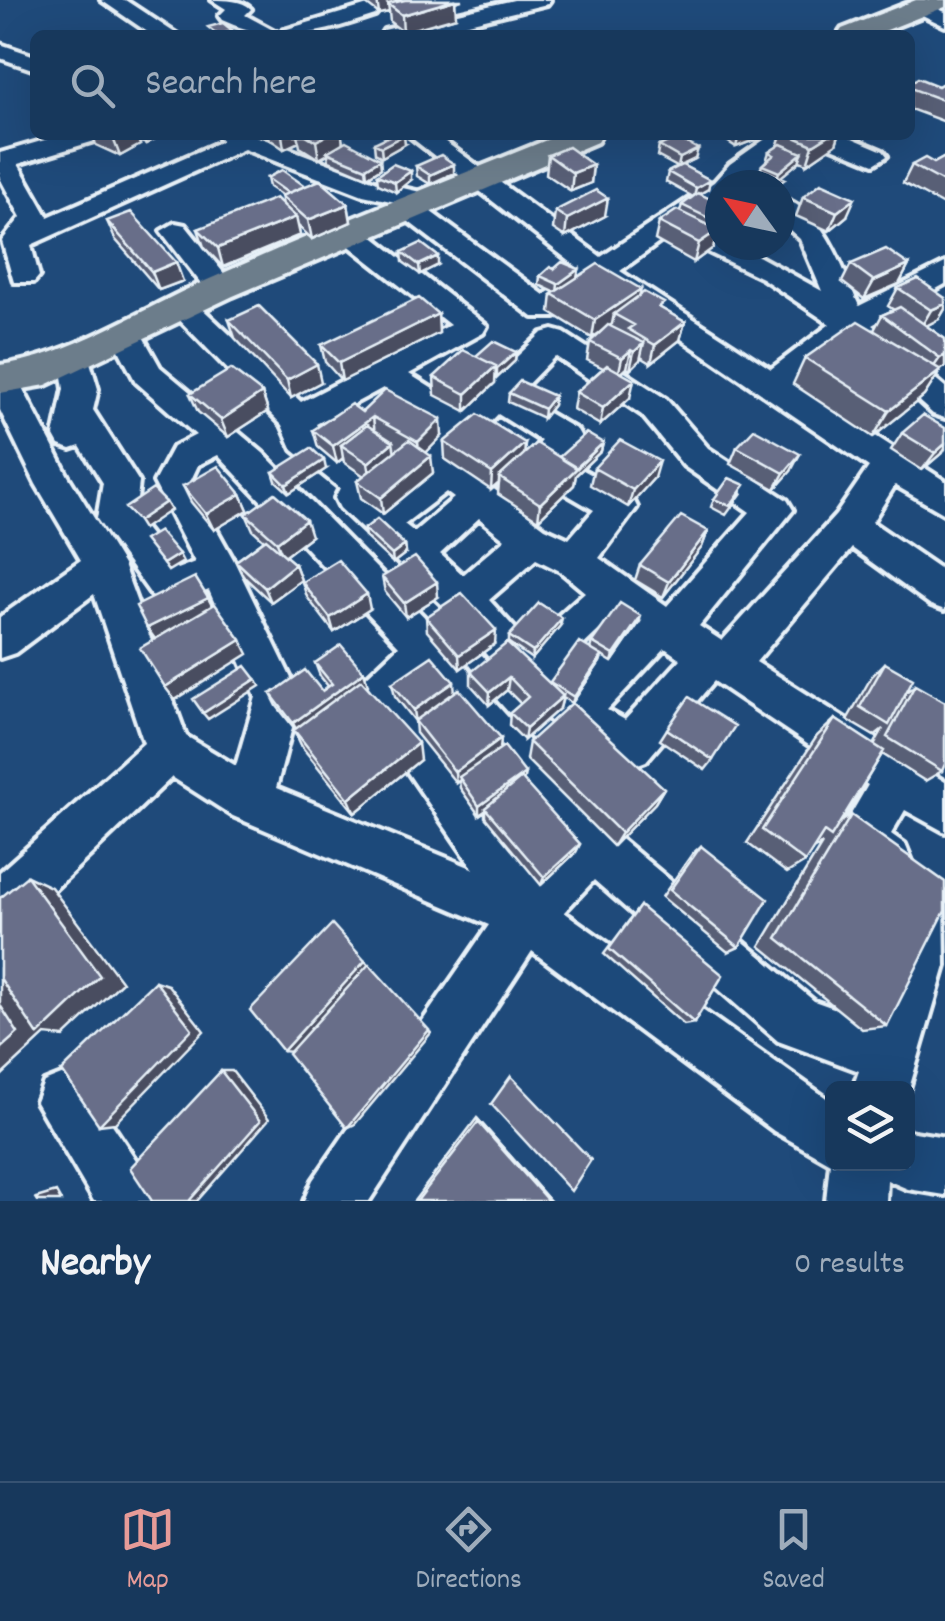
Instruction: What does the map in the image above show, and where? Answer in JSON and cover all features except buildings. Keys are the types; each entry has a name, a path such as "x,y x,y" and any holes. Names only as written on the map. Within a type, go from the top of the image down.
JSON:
{"main road":[{"path":"867,30 935,9"},
{"path":"1,380 32,374 75,357 220,288 571,140"}],"street":[{"path":"111,0 147,15 162,30"},
{"path":"442,0 502,30"},
{"path":"442,30 476,16 540,0"},
{"path":"302,30 356,3 388,25 387,30"},
{"path":"207,30 228,9 263,30"},
{"path":"125,30 147,15"},
{"path":"0,51 30,60"},
{"path":"16,241 35,218 1,161 72,140"},
{"path":"16,241 233,140"},
{"path":"243,140 372,189 426,202"},
{"path":"426,140 602,272 772,384 918,419"},
{"path":"738,170 780,140"},
{"path":"836,140 874,156"},
{"path":"281,153 306,141"},
{"path":"393,169 544,310 705,199"},
{"path":"795,220 812,235 852,322 918,419 945,500"},
{"path":"669,223 772,272 852,322"},
{"path":"175,231 220,288"},
{"path":"298,419 472,326 352,234"},
{"path":"16,241 24,276"},
{"path":"772,384 852,322 945,272"},
{"path":"180,306 298,419 306,440 365,487 352,498 383,520"},
{"path":"126,333 146,374 250,462 426,647 478,715 593,847 797,1022 886,1072 919,966 922,923 932,890 860,842 898,778"},
{"path":"574,715 666,627 774,510 696,457 654,407 553,340 431,460 532,539 574,560 613,592 666,627 718,661 945,809"},
{"path":"54,484 81,390 75,357"},
{"path":"384,373 464,426"},
{"path":"1,380 54,484 104,565 169,750 249,800 529,912 794,1112 825,1131"},
{"path":"495,397 565,439 540,462 619,508 574,560"},
{"path":"77,412 121,482 116,519 170,588 219,570"},
{"path":"463,484 378,523 464,599 528,671 574,715 630,746 848,526 918,419"},
{"path":"221,438 185,456 172,482 219,570 278,697 249,800"},
{"path":"412,556 463,484"},
{"path":"848,526 945,593"},
{"path":"464,599 532,539"},
{"path":"0,640 104,565"},
{"path":"528,671 613,592"},
{"path":"426,647 377,695 529,912"},
{"path":"0,906 169,750"},
{"path":"334,1201 529,912 593,847"},
{"path":"64,1102 128,1201"},
{"path":"915,1161 945,1166"},
{"path":"856,1201 858,1171"}]}
